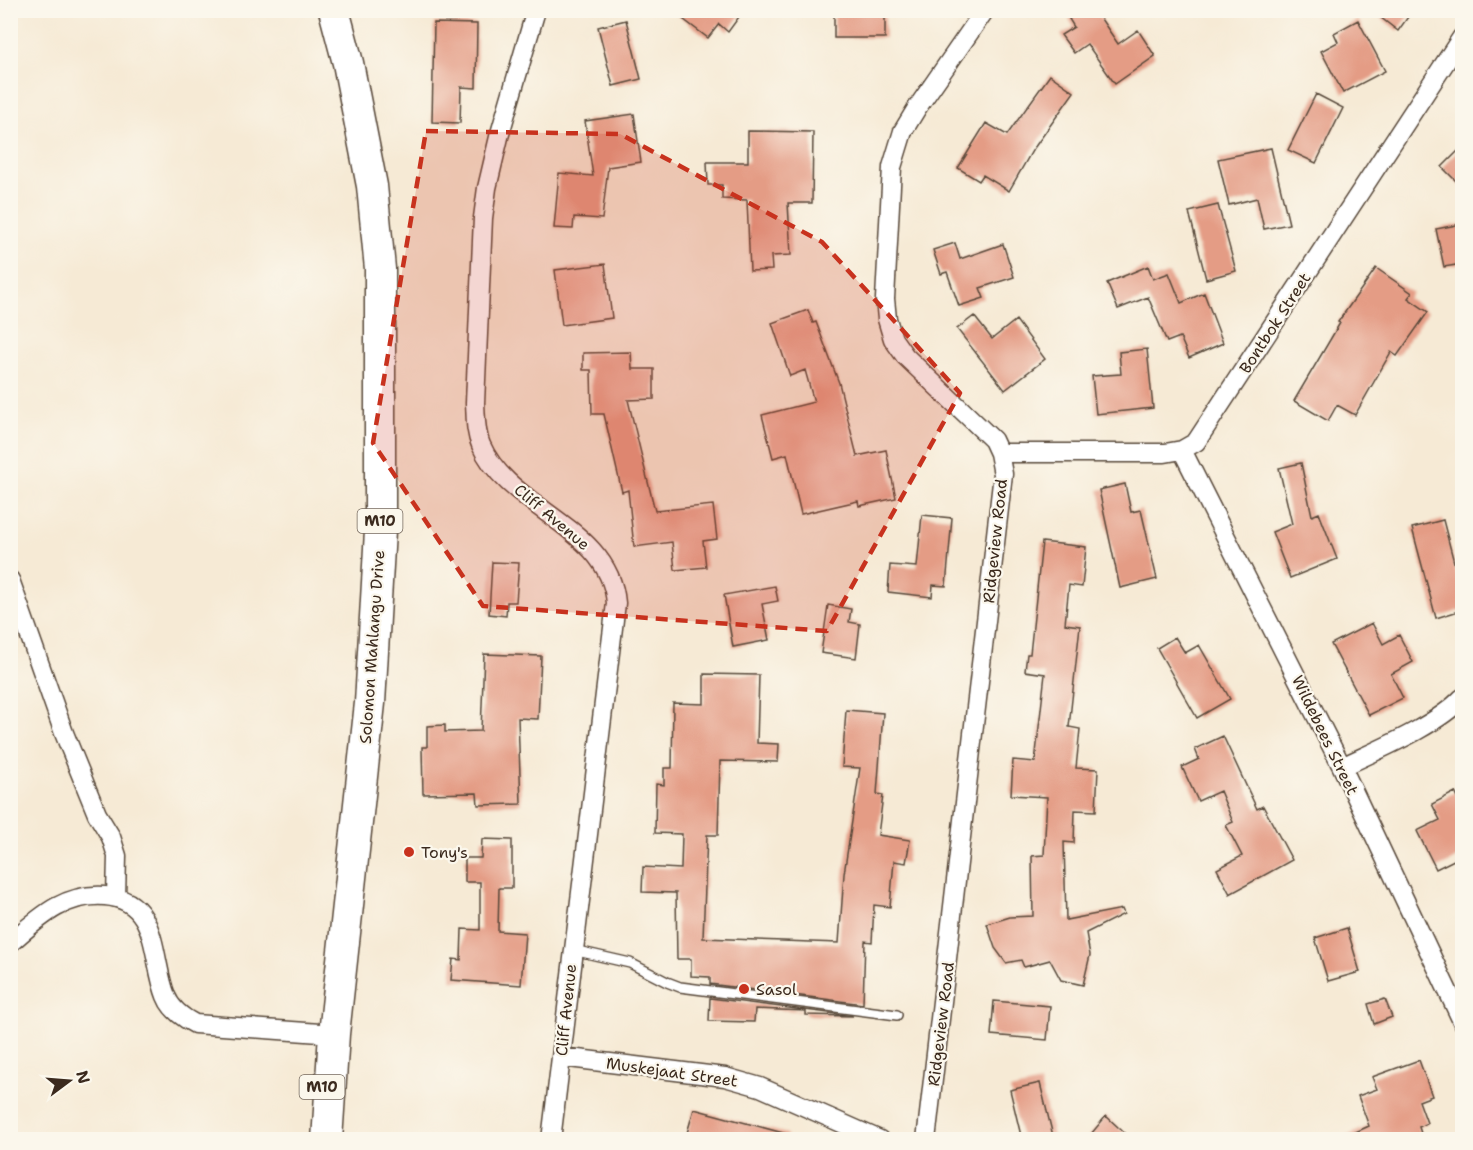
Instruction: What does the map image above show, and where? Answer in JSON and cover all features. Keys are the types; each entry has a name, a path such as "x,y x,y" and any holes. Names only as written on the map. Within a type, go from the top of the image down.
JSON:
{"main road":[{"name":"Solomon Mahlangu Drive","path":"327,1140 334,1034 370,704 380,507 380,269 372,186 348,63 333,10"},
{"name":"Solomon Mahlangu Drive","path":"309,1140 334,1034"}],"street":[{"name":"Cliff Avenue","path":"536,10 499,137 487,188 483,219 475,403 477,430 480,444 487,457 515,487 587,545 610,574 616,603 550,1140"},
{"name":"Ridgeview Road","path":"926,1140 1003,474 999,453 993,440 982,427 905,356 893,339 887,319 885,299 892,167 903,131 985,10"},
{"name":"Bontbok Street","path":"1182,450 1196,442 1462,37"},
{"path":"999,453 1165,453 1182,450"},
{"name":"Wildebees Street","path":"1182,450 1342,767 1462,1022"},
{"path":"10,580 64,732 97,814 111,837 117,856 116,897"},
{"path":"1342,767 1410,734 1454,708 1462,698"},
{"path":"10,944 43,914 65,901 83,896 116,897 127,902 146,922 152,935 166,996 171,1005 185,1019 195,1024 334,1034"},
{"name":"Muskejaat Street","path":"561,1057 725,1077 760,1087 880,1140"}],"lane":[{"path":"573,950 630,963 680,987 897,1015"}],"highlighted area":[{"path":"426,131 620,134 822,242 960,393 827,631 483,606 373,443"}],"building":[{"path":"671,10 744,10 728,32 719,24 708,38"},
{"path":"834,10 885,10 885,38 834,38"},
{"path":"1081,10 1095,10 1118,44 1138,30 1155,56 1115,84 1087,44 1074,53 1061,35 1074,27 1069,19"},
{"path":"1371,10 1413,10 1398,31"},
{"path":"626,20 641,79 613,86 598,27"},
{"path":"1358,20 1385,71 1343,93 1321,51 1338,42 1334,33"},
{"path":"434,23 477,24 476,88 461,87 460,123 432,122"},
{"path":"1050,75 1074,92 1032,151 1009,191 983,175 979,181 958,168 986,123 1007,135"},
{"path":"1316,94 1343,108 1316,163 1288,150"},
{"path":"634,114 641,162 608,167 602,219 574,217 573,229 554,228 559,173 593,176 585,121"},
{"path":"748,131 813,132 812,203 788,203 791,255 771,256 772,270 750,271 747,200 722,199 722,185 708,185 707,162 748,162"},
{"path":"1462,147 1462,187 1442,167"},
{"path":"1271,148 1289,224 1264,229 1257,198 1229,205 1218,159"},
{"path":"1218,205 1236,271 1206,279 1189,212"},
{"path":"1462,224 1462,264 1444,267 1436,229"},
{"path":"955,243 960,259 1003,244 1014,277 980,288 984,298 959,306 947,272 941,274 933,250"},
{"path":"605,264 612,318 562,325 555,270"},
{"path":"1148,266 1153,279 1169,273 1181,303 1204,293 1223,343 1189,358 1180,337 1167,342 1148,297 1118,309 1107,283"},
{"path":"1376,268 1412,293 1408,298 1428,312 1397,356 1391,352 1355,415 1337,405 1328,421 1294,401 1340,323 1338,322"},
{"path":"808,310 813,323 816,322 839,383 857,456 886,450 896,498 859,506 858,501 801,514 787,454 773,458 762,415 814,402 805,370 790,376 772,323"},
{"path":"974,316 992,339 1016,320 1045,359 1005,390 957,329"},
{"path":"1147,349 1153,408 1096,414 1092,376 1121,374 1119,352"},
{"path":"631,352 632,369 654,369 654,399 628,400 655,511 713,505 717,539 703,541 706,567 675,570 672,542 634,547 628,490 622,492 604,414 592,414 591,370 583,370 583,353"},
{"path":"1301,463 1312,516 1319,513 1337,559 1290,578 1272,532 1292,524 1279,468"},
{"path":"1125,484 1131,512 1141,510 1157,579 1120,588 1099,490"},
{"path":"922,515 952,518 946,586 933,585 932,597 888,592 890,565 917,567"},
{"path":"1443,520 1462,593 1462,610 1436,618 1412,528"},
{"path":"1042,542 1086,547 1082,587 1069,585 1065,624 1080,626 1069,727 1080,729 1076,768 1098,769 1096,811 1075,810 1074,843 1064,842 1066,920 1122,909 1124,914 1086,933 1090,955 1083,985 1061,980 1050,960 1024,967 1021,960 1006,963 995,948 987,924 1010,917 1033,916 1032,856 1044,855 1047,797 1011,795 1013,760 1035,762 1045,674 1025,671 1027,654 1030,654"},
{"path":"492,562 519,563 516,602 507,602 506,616 489,614"},
{"path":"775,586 778,601 762,604 769,640 733,647 724,595"},
{"path":"828,605 851,609 849,622 860,624 856,658 821,653"},
{"path":"1372,623 1383,644 1399,635 1413,662 1391,674 1403,698 1369,715 1331,644"},
{"path":"1175,637 1185,653 1199,645 1230,699 1197,718 1157,648"},
{"path":"484,654 541,656 538,719 518,718 521,804 478,805 477,793 423,794 422,747 427,747 427,726 445,725 445,732 481,731"},
{"path":"704,674 759,675 757,743 779,744 778,762 720,761 718,835 707,835 703,938 839,943 844,874 860,768 842,767 846,710 883,713 877,794 883,795 878,835 910,840 906,863 894,861 890,907 874,905 872,942 865,941 863,1004 710,984 710,977 691,976 691,959 677,959 676,893 642,892 643,867 681,869 682,834 655,833 656,784 664,785 664,768 672,768 673,703 704,704"},
{"path":"1223,736 1257,809 1263,806 1292,860 1230,894 1217,869 1242,856 1226,825 1233,822 1220,791 1198,801 1182,767 1199,759 1195,749"},
{"path":"1455,792 1462,807 1462,856 1436,869 1417,831 1440,820 1432,804"},
{"path":"482,839 512,840 512,888 499,888 498,931 525,933 521,985 451,980 453,959 461,960 462,929 480,930 480,882 465,882 465,858 481,858"},
{"path":"1347,928 1360,972 1328,981 1315,938"},
{"path":"710,998 853,1016 806,1015 806,1011 755,1009 754,1022 709,1021"},
{"path":"1385,999 1392,1017 1374,1024 1368,1004"},
{"path":"994,1001 1050,1006 1047,1040 991,1035"},
{"path":"1419,1060 1432,1096 1419,1101 1427,1123 1419,1127 1423,1140 1338,1140 1369,1126 1358,1096 1377,1089 1372,1077"},
{"path":"1040,1083 1054,1140 1022,1140 1010,1090"},
{"path":"694,1109 787,1134 786,1140 685,1140"},
{"path":"1106,1116 1132,1140 1086,1140"}],"place":[{"name":"Tony's","path":"409,852"},
{"name":"Sasol","path":"744,989"}]}
